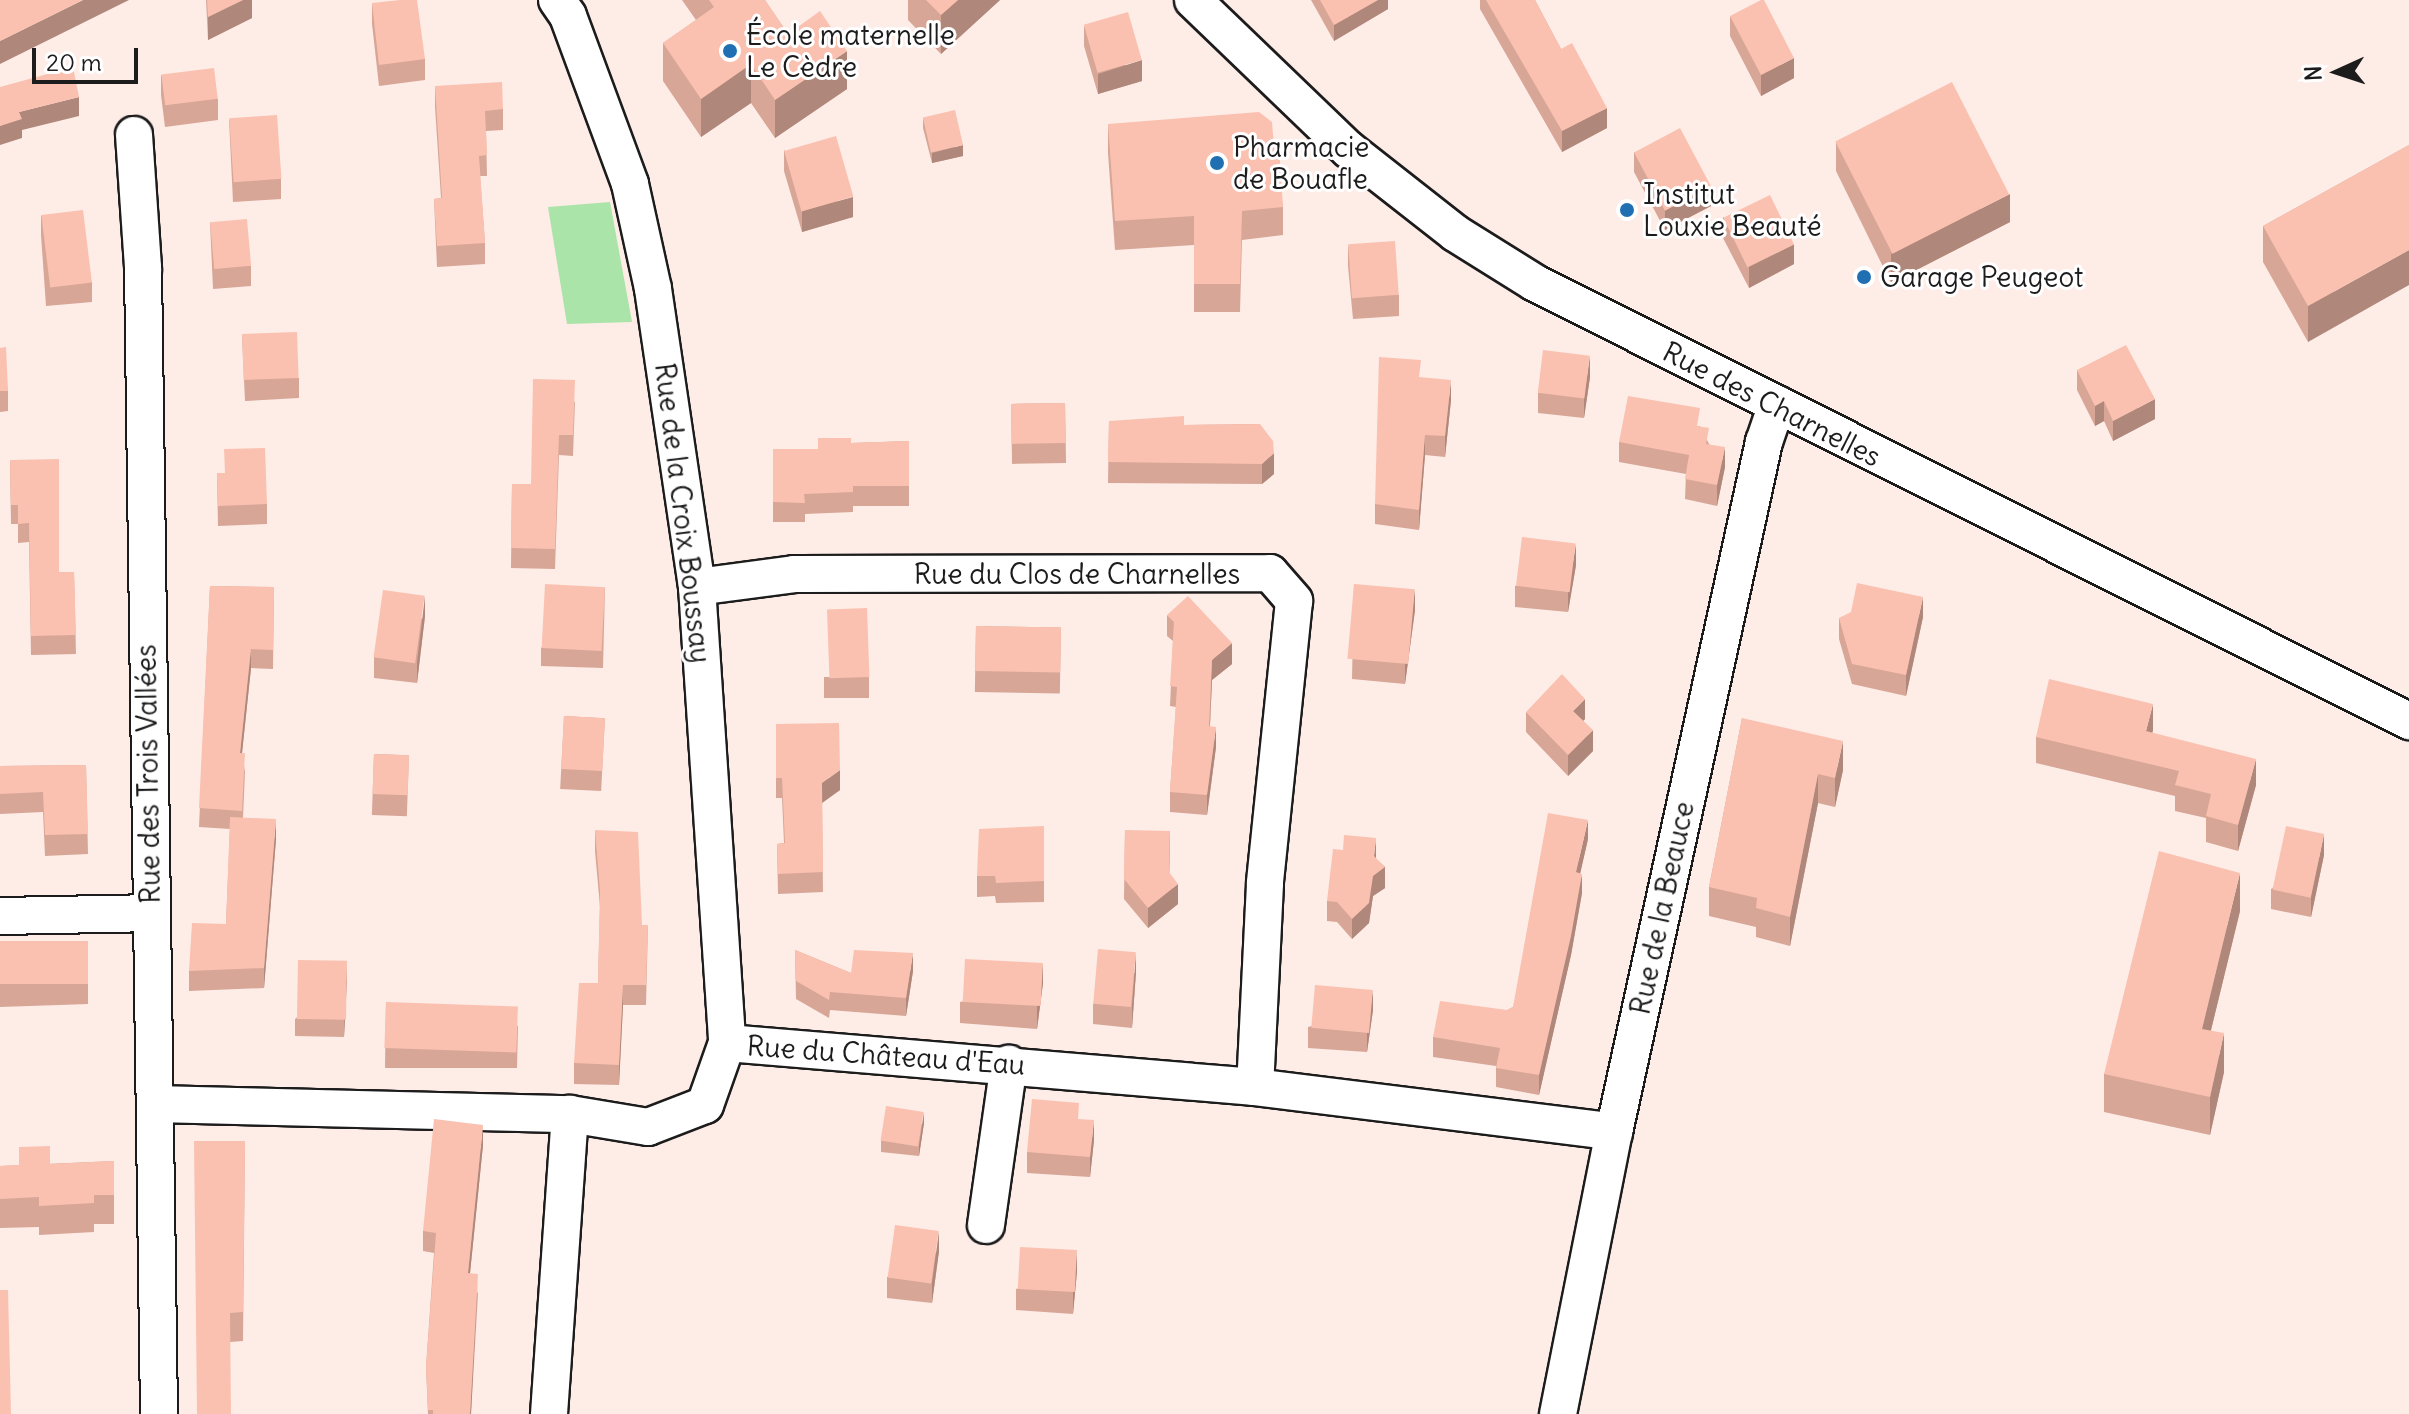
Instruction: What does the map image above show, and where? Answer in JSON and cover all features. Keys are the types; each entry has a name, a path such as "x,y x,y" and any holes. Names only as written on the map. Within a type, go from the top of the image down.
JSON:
{"street":[{"name":"Rue de la Croix Boussay","path":"557,0 568,16 630,184 653,289 697,587 727,1043"},
{"name":"Rue des Charnelles","path":"1193,0 1348,149 1455,233 1582,310 1777,404 2409,721"},
{"name":"Rue des Trois Vallées","path":"134,135 143,268 159,1414"},
{"name":"Rue de la Beauce","path":"1558,1414 1614,1132 1764,442 1777,404"},
{"name":"Rue du Clos de Charnelles","path":"697,587 794,574 1270,573 1294,601 1265,884 1255,1087"},
{"path":"0,916 151,913"},
{"name":"Rue du Château d'Eau","path":"155,1104 570,1114 648,1127 705,1105 727,1043 1009,1064 1255,1087 1614,1132"},
{"path":"986,1225 1009,1064"},
{"path":"549,1414 570,1114"}],"green space":[{"path":"610,202 632,322 567,324 548,207"}],"building":[{"path":"0,0 83,0 0,41"},
{"path":"207,0 243,0 208,17"},
{"path":"417,0 425,59 379,65 372,3"},
{"path":"709,0 765,0 788,34 820,11 847,51 775,100 751,64 701,99 663,43 714,7"},
{"path":"926,0 958,0 941,15"},
{"path":"1320,0 1378,0 1334,25"},
{"path":"1486,0 1535,0 1561,49 1572,43 1607,108 1562,131"},
{"path":"1764,0 1794,58 1761,75 1730,16"},
{"path":"1128,12 1142,60 1098,73 1084,25"},
{"path":"73,67 79,97 19,112 22,119 0,126 0,87"},
{"path":"214,68 218,99 165,105 161,74"},
{"path":"502,82 503,109 485,111 487,155 479,156 485,243 437,246 434,199 442,198 435,86"},
{"path":"1952,82 2009,194 1892,254 1835,141"},
{"path":"955,110 963,145 931,153 923,117"},
{"path":"1259,112 1272,122 1274,147 1279,146 1283,207 1242,211 1240,284 1194,284 1194,216 1115,221 1108,124"},
{"path":"277,115 281,179 234,182 229,118"},
{"path":"1680,128 1711,186 1665,211 1634,152"},
{"path":"836,136 853,197 801,211 784,151"},
{"path":"2409,145 2409,250 2308,306 2263,226"},
{"path":"1770,195 1794,244 1747,267 1723,218"},
{"path":"83,210 92,282 50,288 41,215"},
{"path":"247,219 251,266 214,269 210,222"},
{"path":"1395,241 1399,295 1352,298 1348,244"},
{"path":"297,332 299,378 244,380 242,334"},
{"path":"2126,345 2155,399 2113,421 2104,401 2095,406 2077,370"},
{"path":"6,347 8,391 0,391 0,348"},
{"path":"1543,350 1590,356 1584,398 1538,393"},
{"path":"1379,357 1421,360 1419,377 1451,380 1445,436 1425,435 1419,510 1375,504"},
{"path":"533,379 575,380 573,435 559,435 555,549 511,548 512,484 531,484"},
{"path":"1628,396 1700,408 1697,426 1709,428 1706,444 1725,447 1717,485 1685,479 1689,455 1619,442"},
{"path":"1065,403 1066,443 1012,444 1011,404"},
{"path":"1184,416 1184,425 1260,424 1273,441 1274,453 1262,464 1108,462 1109,421"},
{"path":"818,438 851,438 851,443 909,441 909,486 853,486 853,492 804,494 805,503 773,502 773,449 818,449"},
{"path":"265,448 267,504 218,506 217,473 225,473 224,449"},
{"path":"59,459 59,572 74,572 76,635 31,636 29,523 18,524 18,505 11,505 10,460"},
{"path":"1522,537 1576,544 1570,592 1516,586"},
{"path":"1857,583 1923,597 1906,675 1852,664 1839,618 1851,612"},
{"path":"545,584 605,587 602,651 542,648"},
{"path":"1354,584 1415,589 1408,664 1347,659"},
{"path":"210,586 274,587 273,650 251,649 240,753 245,753 242,811 199,808"},
{"path":"383,590 425,596 415,663 374,657"},
{"path":"1188,596 1232,643 1212,660 1209,726 1216,727 1207,795 1170,792 1177,687 1170,686 1174,622 1167,615"},
{"path":"867,608 869,677 829,678 827,609"},
{"path":"976,626 1061,627 1060,672 975,671"},
{"path":"1562,674 1585,699 1573,711 1593,730 1568,755 1526,712"},
{"path":"2049,679 2153,704 2146,731 2256,759 2238,825 2206,816 2211,794 2175,785 2179,771 2036,737"},
{"path":"564,716 605,718 602,771 561,769"},
{"path":"1742,718 1843,741 1835,778 1818,774 1790,917 1756,908 1757,898 1709,887"},
{"path":"839,723 840,770 822,783 823,872 778,874 777,844 785,843 782,778 776,778 776,724"},
{"path":"374,754 409,755 408,795 373,794"},
{"path":"86,765 88,834 45,835 43,792 0,794 0,766"},
{"path":"1548,813 1588,820 1576,872 1582,874 1571,936 1539,1075 1496,1068 1500,1048 1433,1037 1440,1001 1507,1010 1513,1007"},
{"path":"230,817 276,819 264,968 189,971 192,923 226,924"},
{"path":"1044,826 1044,881 996,883 995,876 977,876 979,829"},
{"path":"2286,826 2324,834 2311,898 2272,890"},
{"path":"595,830 638,832 642,925 648,925 646,985 623,985 619,1065 574,1063 579,983 598,983 600,891"},
{"path":"1125,830 1170,831 1169,872 1178,884 1148,908 1124,879"},
{"path":"1344,835 1376,838 1374,856 1385,867 1373,876 1369,903 1352,919 1337,902 1327,901 1333,849 1343,850"},
{"path":"2159,851 2240,873 2202,1029 2224,1033 2210,1097 2104,1074"},
{"path":"0,941 88,941 88,984 0,984"},
{"path":"1098,949 1136,952 1131,1007 1093,1004"},
{"path":"795,950 851,973 854,950 913,953 906,998 830,992 829,1000 796,981"},
{"path":"965,959 1043,963 1041,1006 963,1002"},
{"path":"298,960 347,961 346,1020 297,1019"},
{"path":"1315,985 1373,990 1369,1033 1311,1028"},
{"path":"386,1002 518,1007 516,1053 384,1048"},
{"path":"1032,1099 1079,1103 1078,1119 1094,1120 1090,1157 1027,1152"},
{"path":"886,1106 924,1112 918,1147 881,1141"},
{"path":"434,1119 483,1125 468,1273 478,1274 470,1414 433,1414 433,1410 428,1410 426,1367 436,1233 423,1231"},
{"path":"194,1141 245,1141 243,1312 230,1313 231,1414 197,1414"},
{"path":"50,1146 50,1164 114,1161 114,1195 94,1195 94,1203 39,1206 39,1197 0,1199 0,1166 19,1165 19,1147"},
{"path":"895,1225 939,1231 931,1284 888,1277"},
{"path":"1020,1247 1077,1250 1075,1292 1018,1289"},
{"path":"0,1290 8,1290 11,1414 0,1414"}],"place":[{"name":"École maternelle Le Cèdre","path":"730,51"},
{"name":"Pharmacie de Bouafle","path":"1217,163"},
{"name":"Institut Louxie Beauté","path":"1627,210"},
{"name":"Garage Peugeot","path":"1864,277"}]}
